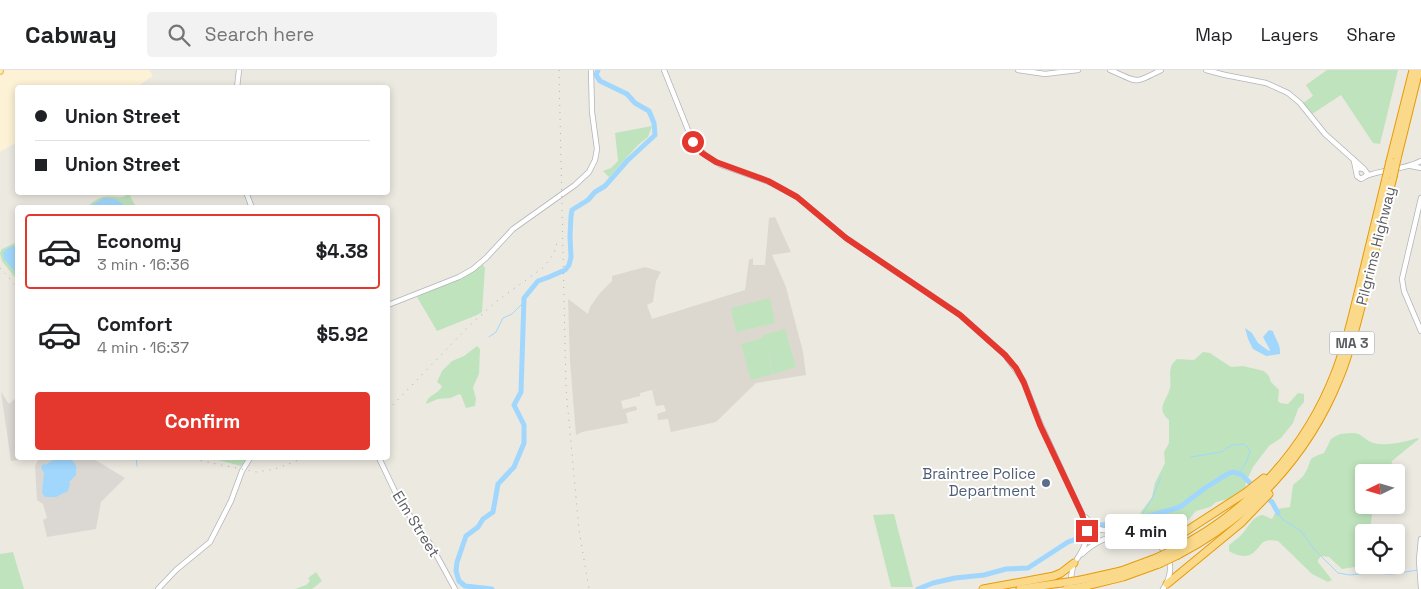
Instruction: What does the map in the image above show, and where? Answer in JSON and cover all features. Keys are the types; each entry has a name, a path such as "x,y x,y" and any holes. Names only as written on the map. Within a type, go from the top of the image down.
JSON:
{"highway":[{"name":"Pilgrims Highway","path":"1264,488 1287,468 1322,403 1342,354 1390,178 1413,70"},
{"name":"Pilgrims Highway","path":"1394,160 1420,70"},
{"path":"1067,589 1116,572 1158,561 1176,552 1255,497 1264,488 1281,462 1301,442"},
{"path":"1165,587 1237,527 1255,497 1264,488"},
{"path":"1138,535 1165,539 1175,538 1255,497"},
{"path":"983,589 1054,576 1076,561"},
{"path":"1020,589 1061,583 1082,584"}],"main road":[{"path":"237,85 239,70"},
{"path":"390,304 459,277 472,269 486,258 513,229 576,185 589,172 596,160 597,150 592,112 591,70"},
{"path":"664,70 690,135 695,145 705,155 718,164 763,179 793,194 846,238 960,315 1005,355 1023,380 1040,425 1089,525 1102,530 1138,535 1154,541 1166,551 1171,569 1165,587"},
{"path":"1018,70 1045,74 1078,70"},
{"path":"1110,70 1135,80 1146,78 1161,70"},
{"path":"1206,70 1266,83 1288,93 1301,105 1327,136 1364,168 1367,173 1366,176"},
{"path":"1353,159 1358,178 1379,171 1410,166 1421,162 1421,167 1410,166"},
{"path":"1356,170 1364,168 1379,171"},
{"path":"1421,198 1402,281 1405,294 1421,331"},
{"path":"158,589 174,572 210,542 232,499 242,470 249,460"},
{"name":"Elm Street","path":"380,460 400,502 431,546 455,589"},
{"path":"1072,589 1070,575 1084,548 1089,525"},
{"path":"1076,561 1091,546 1102,540 1112,536 1128,534"},
{"path":"1421,538 1419,567 1421,588"}],"shaded area":[{"path":"4,70 149,70 153,76 139,85 15,85 15,143 0,152 0,75"},
{"path":"775,217 791,252 772,255 786,287 803,352 806,375 756,383 716,422 671,432 668,419 658,420 657,414 666,411 664,405 656,406 652,390 640,393 640,396 621,401 623,409 636,406 637,410 626,413 628,423 582,432 576,435 570,361 568,299 588,314 590,307 600,293 612,281 612,276 645,267 661,272 656,281 653,302 647,305 652,319 745,290 749,260 753,258 753,265 765,265 769,218"},
{"path":"1,392 9,404 15,399 15,460 18,460 11,461"},
{"path":"38,460 95,460 125,478 101,502 96,529 47,537 43,520 47,518 43,504 37,500 35,466"}],"green space":[{"path":"1327,70 1398,70 1380,144 1373,143 1341,95 1312,114 1303,103 1313,96 1306,85"},
{"path":"652,126 648,137 638,145 609,177 603,171 611,168 618,161 615,133"},
{"path":"130,195 135,205 90,205 101,198"},
{"path":"15,243 15,277 2,261 0,253 2,249"},
{"path":"483,265 485,268 482,312 437,331 417,297"},
{"path":"770,298 775,323 736,332 731,308"},
{"path":"785,329 796,367 774,374 766,347 773,374 751,380 741,344"},
{"path":"477,346 480,349 479,374 473,387 476,399 475,406 466,408 459,394 451,398 438,399 426,404 428,399 442,386 437,382 442,371 452,361 464,356"},
{"path":"1203,352 1210,353 1231,367 1243,366 1264,371 1279,390 1278,401 1280,403 1288,404 1298,393 1304,394 1304,402 1298,409 1293,423 1281,438 1269,446 1253,467 1245,489 1229,499 1216,502 1210,507 1196,511 1188,520 1173,527 1154,530 1143,529 1137,525 1141,512 1152,497 1155,483 1165,463 1164,452 1169,443 1169,420 1162,408 1169,393 1172,366 1177,359 1194,360"},
{"path":"1340,434 1359,434 1369,441 1380,444 1393,444 1419,439 1392,461 1392,464 1355,464 1355,514 1372,514 1371,524 1355,524 1355,567 1342,569 1329,557 1321,556 1318,562 1332,580 1328,582 1312,574 1278,541 1265,541 1248,556 1238,555 1229,551 1229,545 1242,534 1255,518 1263,515 1272,519 1277,509 1290,507 1293,485 1304,475 1310,460 1324,453 1331,439"},
{"path":"218,460 246,460 241,466"},
{"path":"894,514 913,587 891,587 873,515"},
{"path":"13,552 24,589 0,589 0,554"},
{"path":"316,572 322,581 312,589 295,589 306,585 310,581 308,578"}],"water":[{"path":"104,198 118,200 123,205 92,205"},
{"path":"15,246 15,272 4,259 3,253 6,249"},
{"path":"1245,328 1252,333 1258,343 1269,351 1263,337 1269,330 1273,331 1279,344 1280,354 1266,356 1253,349"},
{"path":"53,460 72,460 76,466 76,475 69,482 68,491 56,497 45,497 42,493 44,473 41,468 43,464 45,465"}],"waterway":[{"path":"492,589 465,586 459,581 456,571 457,562 466,536 493,512 498,484 514,467 524,443 524,425 514,405 521,392 524,298 538,281 565,270 569,265 571,257 572,210 605,186 627,161 655,135 654,123 649,111 635,103 627,94 600,81 596,75 598,70"},
{"path":"489,337 496,332 503,318 512,314 523,303"},
{"path":"1191,457 1221,452 1232,445 1244,444 1250,452 1246,463 1239,473"},
{"path":"136,460 137,466"},
{"path":"918,589 955,578 984,575 1006,569 1028,568 1068,542 1082,537 1099,525 1121,524 1180,507 1229,473 1234,472 1242,475 1254,487"},
{"path":"1140,518 1152,499 1161,477"},
{"path":"1264,496 1272,502 1278,513"},
{"path":"1278,513 1282,519 1301,531 1315,550 1338,573 1350,575 1368,573 1392,574 1418,570"}],"railway":[{"path":"559,70 566,389 579,530 589,589"},
{"path":"390,408 470,325 497,301 544,267 554,253 558,239"},
{"path":"0,268 15,285"},
{"path":"197,460 256,472 275,469 299,460"}],"place":[{"name":"Braintree Police Department","path":"1046,483"}],"route":[{"path":"693,142 702,153 721,165 768,181 797,197 846,238 960,315 1005,355 1016,368 1024,383 1040,425 1082,514 1087,531"}]}
